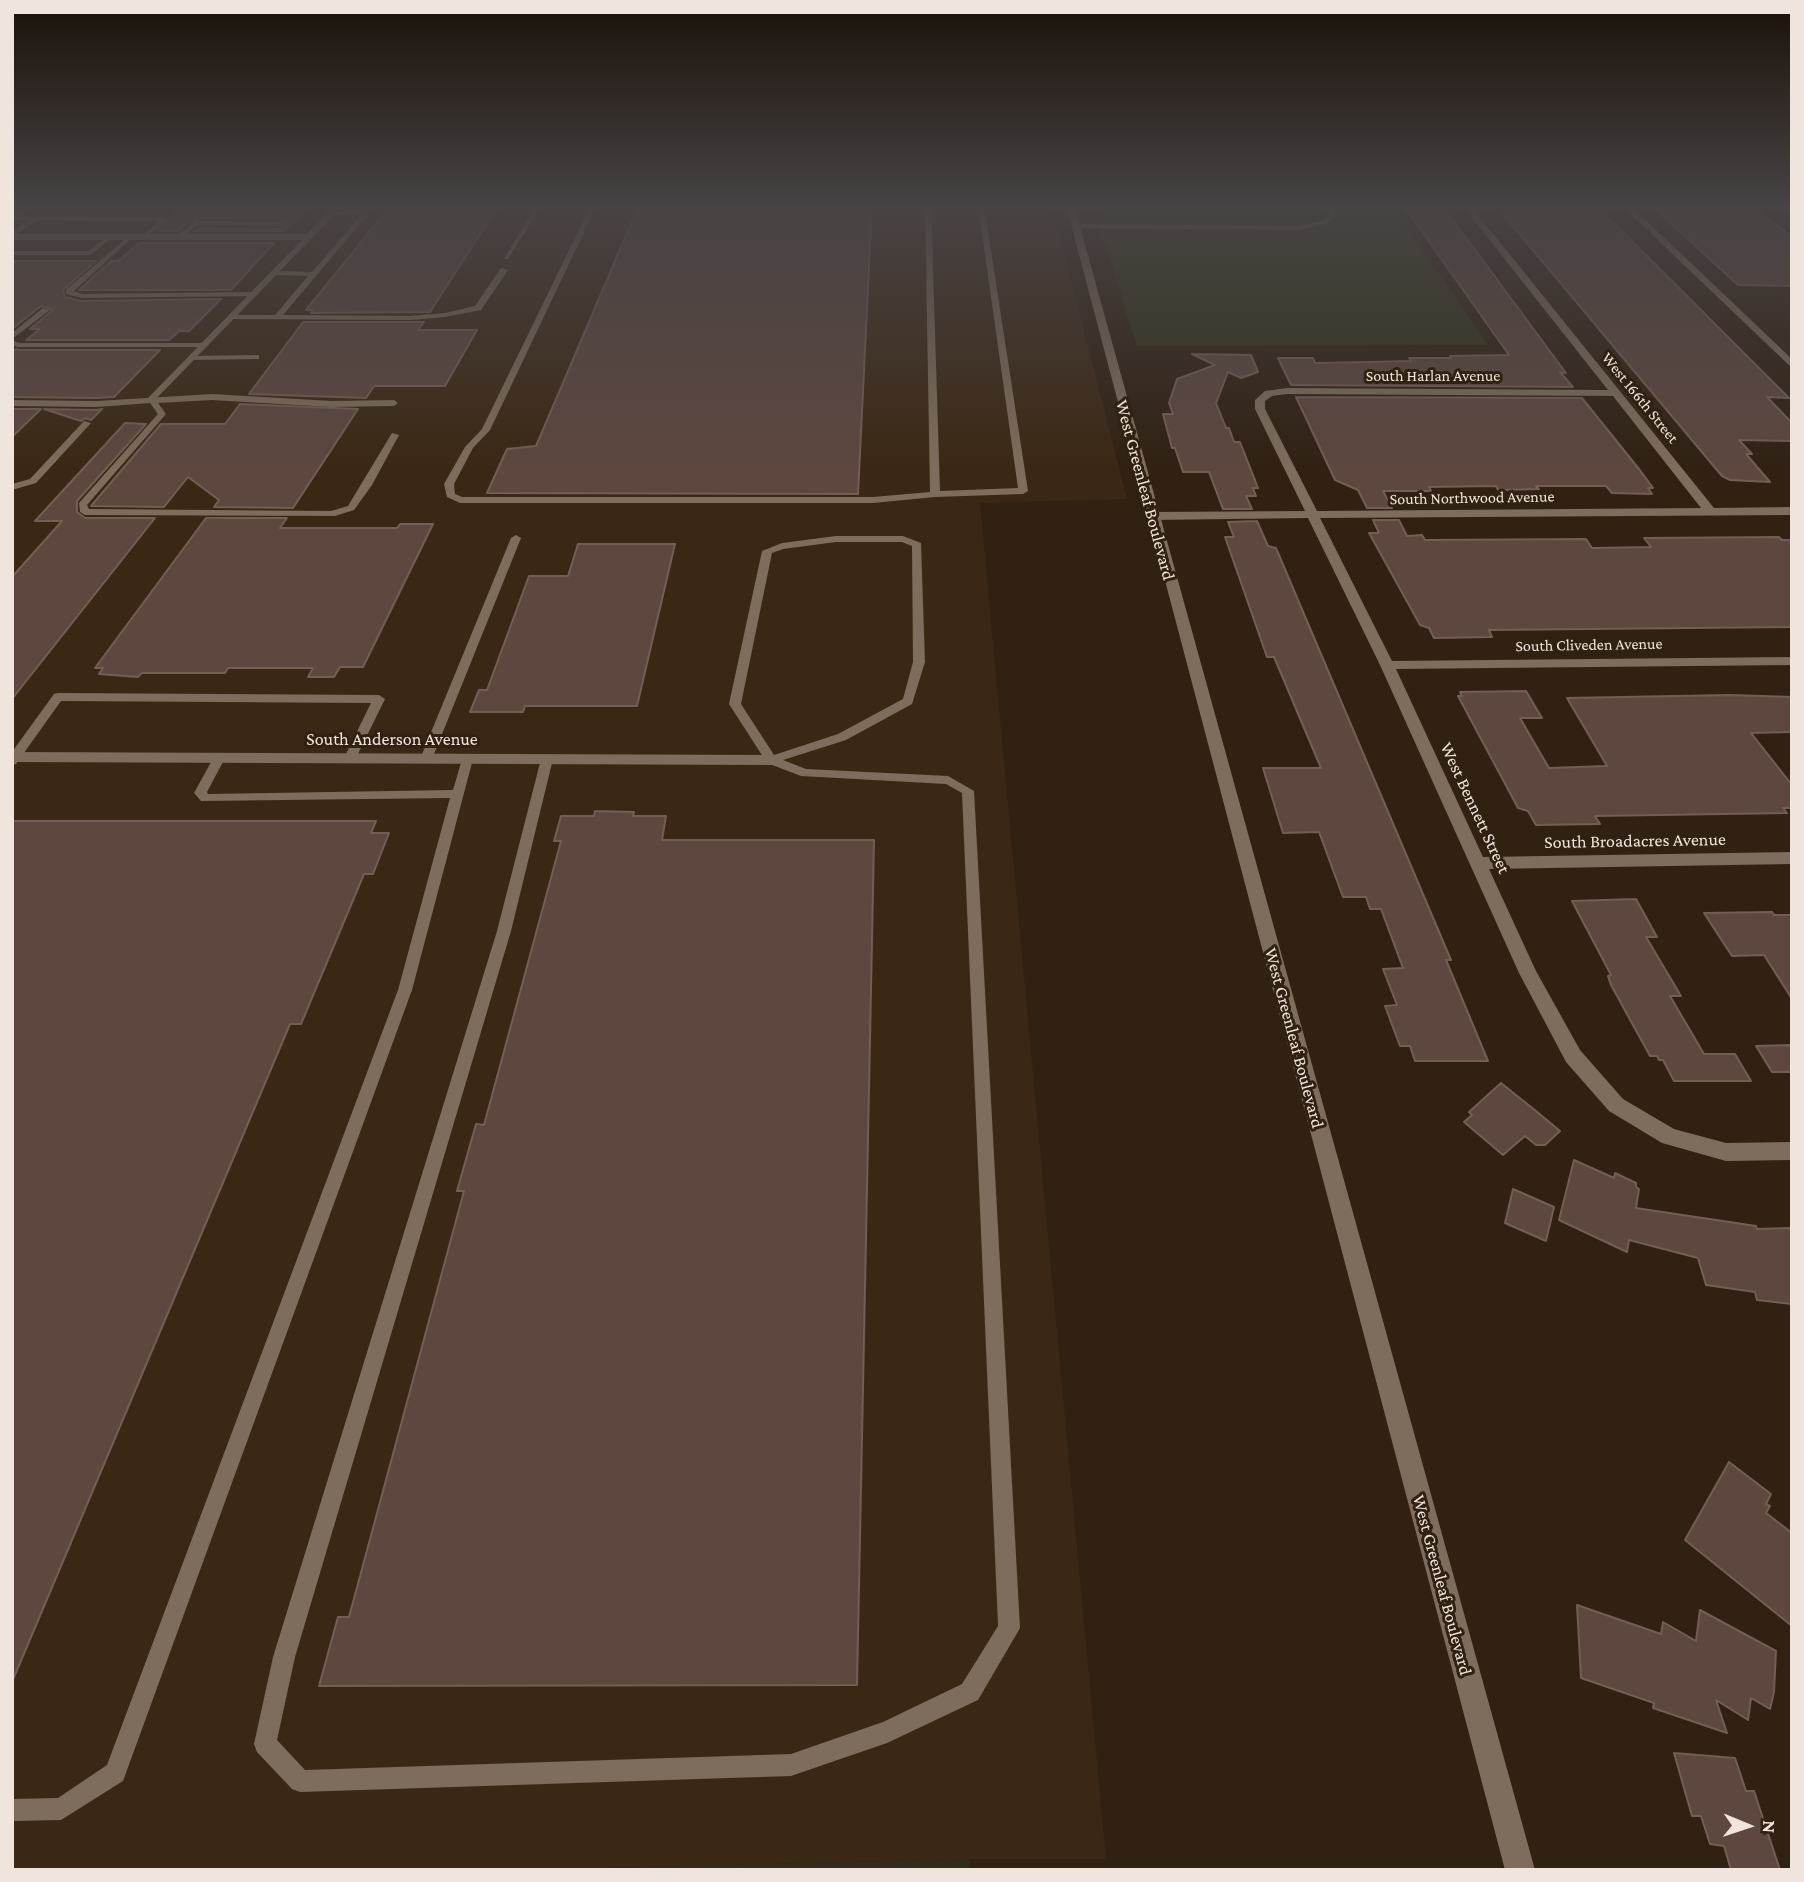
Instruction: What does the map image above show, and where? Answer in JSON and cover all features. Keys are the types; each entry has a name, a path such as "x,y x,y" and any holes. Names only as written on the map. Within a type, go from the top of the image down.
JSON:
{"street":[{"path":"152,400 255,293"},
{"name":"West Greenleaf Boulevard","path":"1093,293 1520,1870"},
{"name":"West 166th Street","path":"1536,293 1710,511"},
{"path":"1717,293 1792,365"},
{"name":"South Harlan Avenue","path":"1260,409 1260,400 1269,393 1287,391 1616,393"},
{"name":"West Bennett Street","path":"1260,409 1387,665 1480,863 1528,973 1573,1056 1616,1105 1669,1137 1726,1152 1792,1151"},
{"name":"South Northwood Avenue","path":"1152,516 1792,511"},
{"name":"South Cliveden Avenue","path":"1387,665 1792,661"},
{"name":"South Anderson Avenue","path":"13,758 771,760"},
{"name":"South Broadacres Avenue","path":"1480,863 1792,858"}],"lane":[{"path":"72,293 82,296 255,293"},
{"path":"277,317 298,293"},
{"path":"233,317 445,316 478,308 488,293"},
{"path":"552,293 486,430 469,447 449,484 450,495 460,500 873,500 935,494 1023,491 994,293"},
{"path":"930,293 935,494"},
{"path":"46,310 12,340 18,345 205,345"},
{"path":"192,358 256,357"},
{"path":"12,403 97,404 212,397 331,404 394,403"},
{"path":"152,400 162,414 82,505 85,512 332,514 351,508 368,485 395,435"},
{"path":"12,487 33,481 87,423"},
{"path":"426,759 516,538"},
{"path":"548,759 504,931 284,1657 265,1744 300,1781 791,1765 887,1732 970,1692 1009,1628 968,790 948,780 805,773 771,760 735,704 767,551 782,545 836,539 903,539 917,545 919,662 908,701 842,737 771,760"},
{"path":"13,758 58,697 379,699 350,758"},
{"path":"219,758 200,793 205,798 457,794"},
{"path":"12,1810 61,1809 116,1773 405,990 467,759"}],"shaded area":[{"path":"12,293 1074,293 1127,499 980,503 1106,1859 970,1859 521,1870 12,1870"},
{"path":"970,1859 970,1870 521,1870"}],"green space":[{"path":"1120,293 1452,293 1488,345 1137,346"}],"building":[{"path":"12,293 64,293 65,297 81,301 221,299 189,331 179,331 169,340 26,340 40,329 30,329 53,310 41,306 12,329"},
{"path":"320,293 442,293 430,312 311,313 313,310 306,310"},
{"path":"601,293 868,293 858,494 487,493 507,449 536,446"},
{"path":"1465,293 1507,293 1566,373 1560,372 1573,387 1291,385 1278,358 1313,358 1315,363 1509,355"},
{"path":"1569,293 1684,293 1789,398 1767,397 1792,423 1792,441 1739,440 1752,454 1746,454 1770,482 1730,480 1722,476"},
{"path":"303,322 424,322 418,330 477,330 445,386 374,386 366,398 249,394"},
{"path":"16,349 160,350 114,397 97,398 12,397 12,352"},
{"path":"1192,354 1251,355 1258,372 1241,378 1228,372 1216,403 1234,442 1240,442 1258,488 1253,488 1256,496 1246,496 1252,509 1223,509 1209,472 1183,472 1175,448 1172,448 1163,414 1173,414 1169,403 1177,379 1215,365"},
{"path":"1296,397 1582,398 1653,488 1648,488 1652,494 1612,493 1606,486 1536,486 1539,489 1498,490 1496,486 1429,487 1431,491 1383,491 1392,508 1367,508 1358,490 1335,480"},
{"path":"240,404 358,409 293,508 214,507 219,500 188,477 164,507 91,506 161,424 225,424"},
{"path":"12,409 41,409 12,437"},
{"path":"44,409 102,409 91,420 85,418 81,421"},
{"path":"125,423 146,424 77,501 77,512 85,518 155,518 12,699 12,577 62,521 35,521"},
{"path":"206,518 287,518 280,528 397,528 400,524 433,524 363,667 340,667 334,677 308,677 313,668 228,668 225,673 142,673 138,677 99,674 103,668 95,668"},
{"path":"1373,520 1399,520 1407,536 1422,535 1425,540 1586,539 1592,548 1651,547 1644,538 1779,537 1782,540 1792,540 1792,627 1489,630 1492,637 1434,638 1429,628 1420,625 1369,533 1379,533"},
{"path":"1257,521 1268,546 1276,548 1451,960 1446,960 1488,1061 1415,1061 1410,1046 1400,1046 1385,1006 1397,1005 1383,969 1403,968 1381,909 1370,909 1366,897 1343,897 1319,832 1283,833 1263,768 1321,768 1274,657 1267,657 1225,537 1234,537 1228,522"},
{"path":"578,544 675,544 637,706 525,706 523,712 470,712 479,690 487,690 529,576 568,576"},
{"path":"1526,691 1542,718 1520,718 1549,768 1607,766 1567,698 1730,695 1792,697 1792,732 1751,733 1792,785 1792,808 1783,808 1787,813 1595,816 1600,824 1536,825 1528,811 1518,808 1458,696 1462,696 1460,692"},
{"path":"595,811 634,812 633,816 666,816 662,840 874,840 857,1685 319,1686 338,1617 349,1617 464,1191 457,1191 476,1124 484,1125 561,841 554,841 561,816 594,816"},
{"path":"12,821 376,821 371,833 389,833 373,874 364,874 301,1024 290,1024 12,1682"},
{"path":"1636,899 1657,937 1646,937 1681,996 1670,996 1704,1054 1735,1054 1751,1081 1674,1081 1663,1060 1650,1056 1611,985 1608,976 1611,975 1572,901"},
{"path":"1772,912 1774,915 1792,915 1792,999 1764,955 1732,956 1704,913"},
{"path":"1792,1045 1792,1072 1772,1072 1756,1046"},
{"path":"1501,1083 1560,1131 1545,1145 1536,1145 1525,1136 1503,1155 1464,1122 1472,1115 1469,1112"},
{"path":"1574,1160 1614,1178 1615,1173 1636,1183 1639,1189 1636,1208 1756,1226 1757,1229 1792,1228 1792,1304 1757,1300 1755,1292 1706,1285 1698,1258 1629,1240 1627,1252 1559,1220"},
{"path":"1513,1189 1554,1207 1546,1241 1505,1223"},
{"path":"1729,1462 1771,1494 1766,1504 1770,1506 1766,1513 1792,1533 1792,1626 1685,1540"},
{"path":"1577,1605 1661,1634 1663,1622 1696,1641 1700,1610 1776,1651 1774,1692 1770,1709 1751,1698 1748,1720 1716,1700 1727,1733 1653,1708 1654,1703 1581,1678"},
{"path":"1674,1753 1735,1758 1746,1791 1754,1791 1780,1870 1731,1870 1724,1846 1710,1844 1701,1816 1692,1816"}]}
